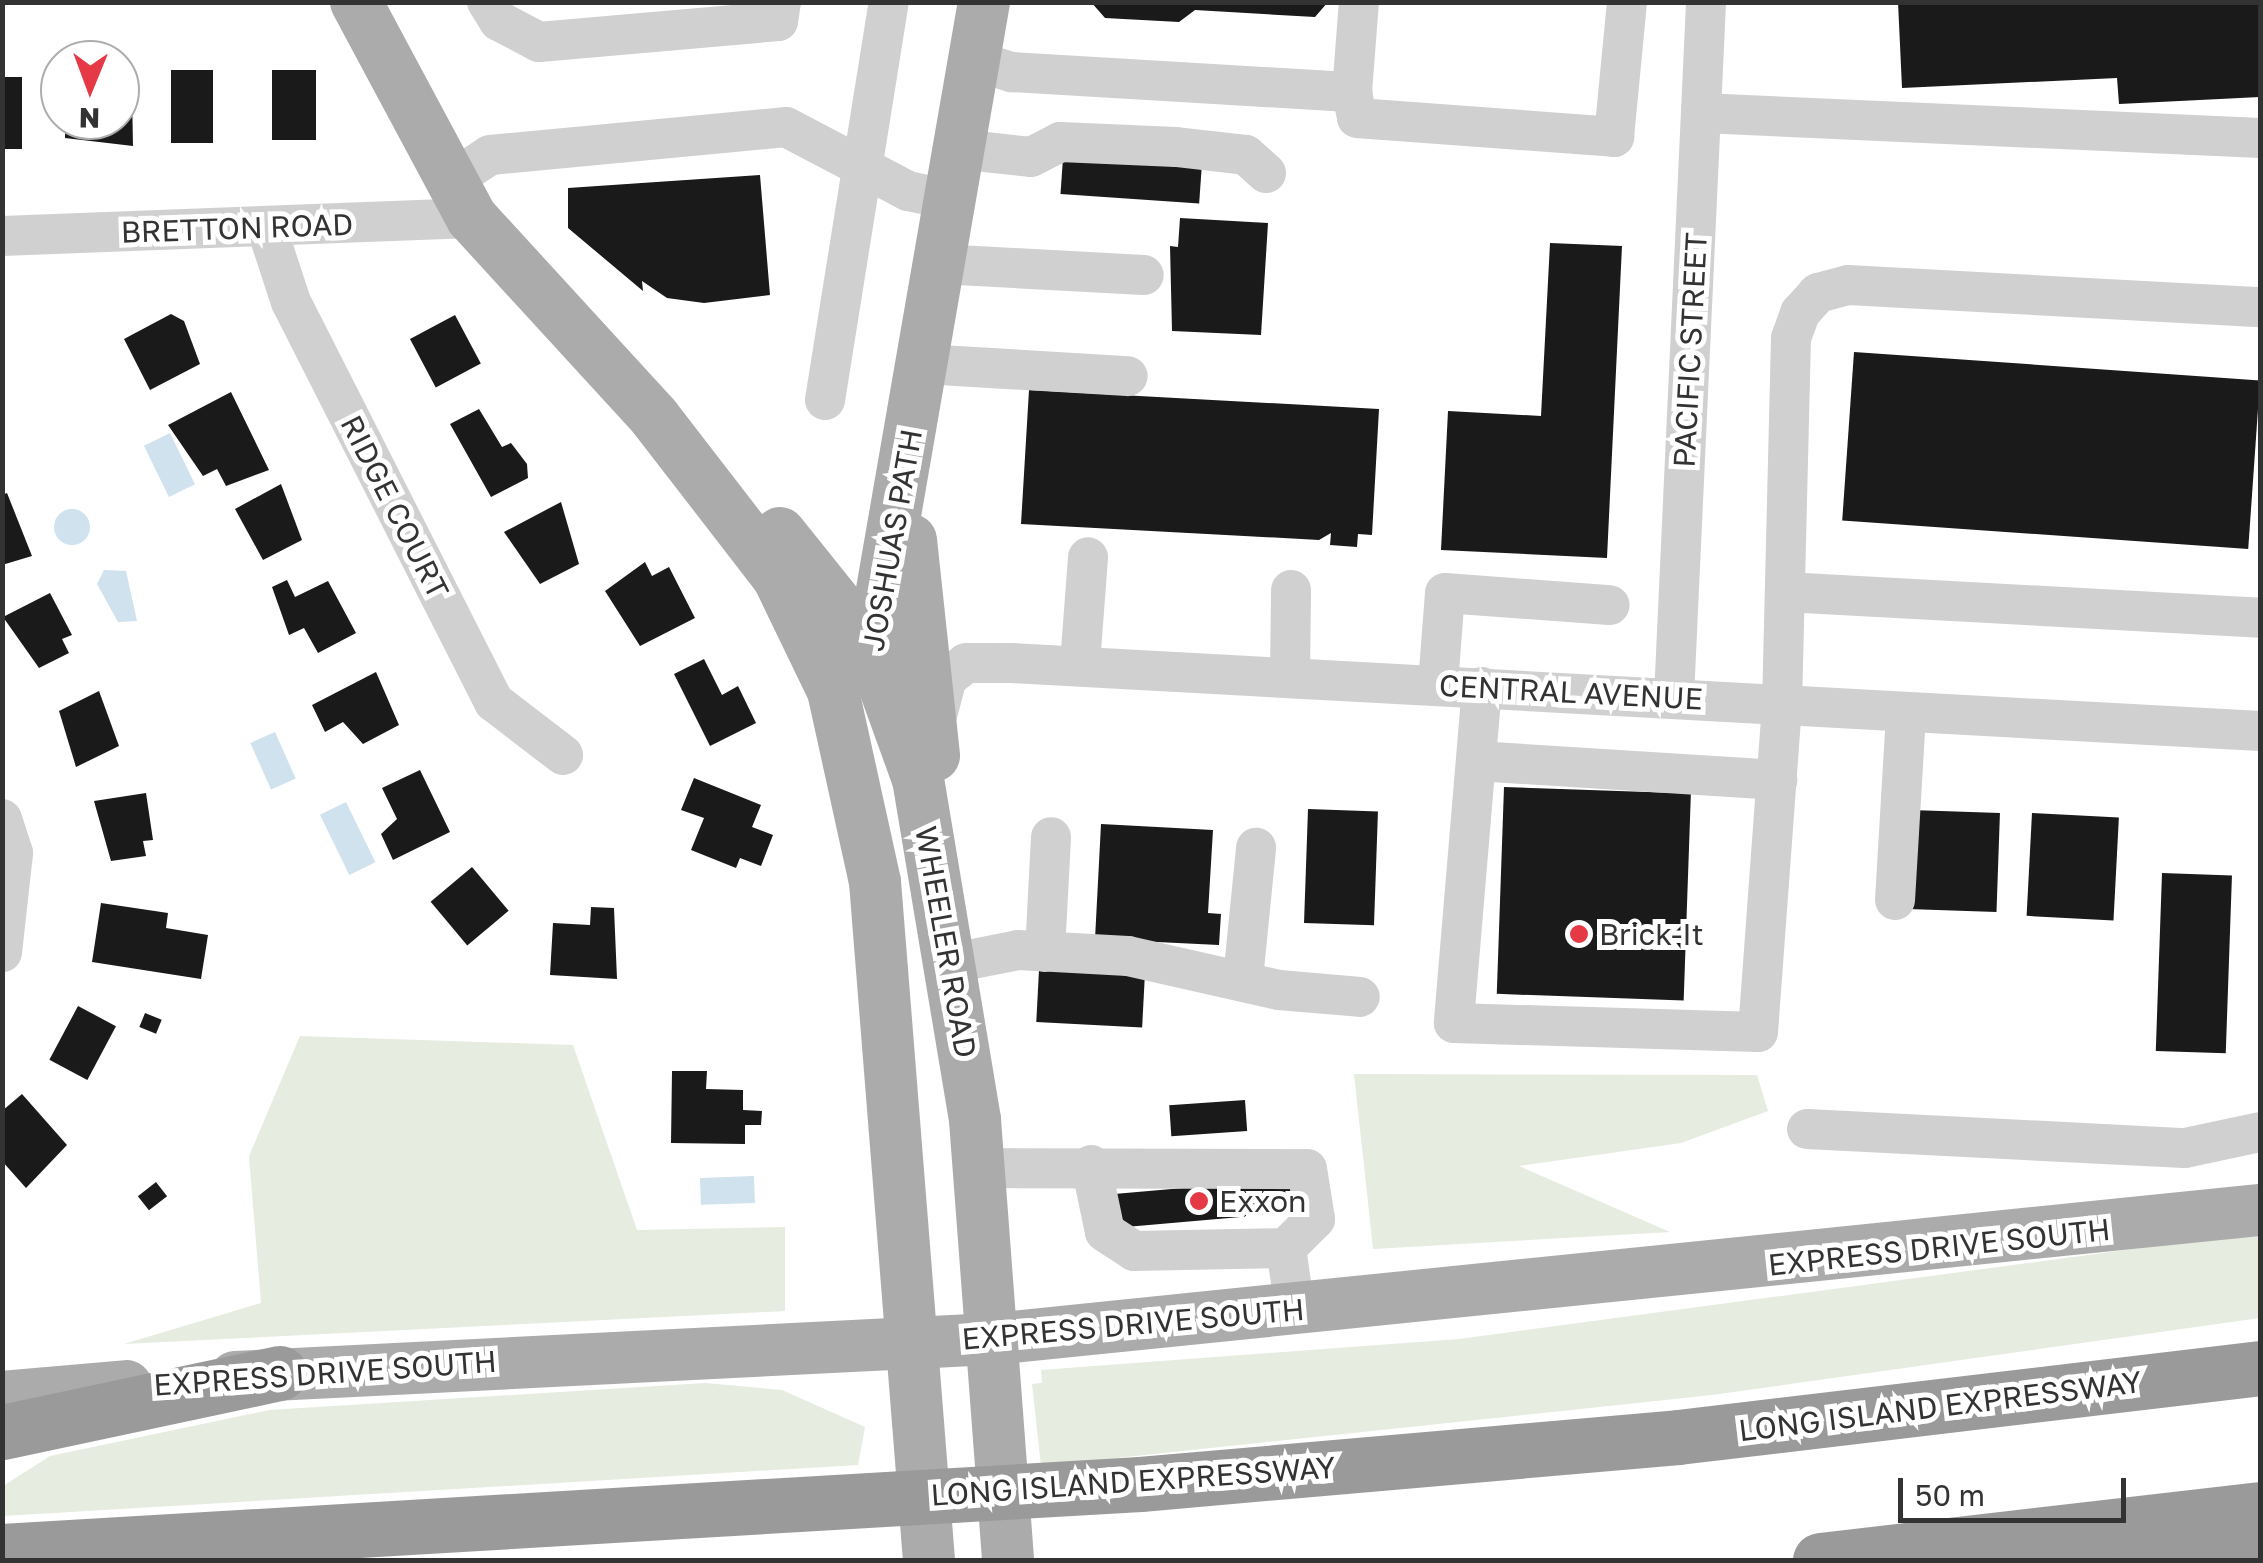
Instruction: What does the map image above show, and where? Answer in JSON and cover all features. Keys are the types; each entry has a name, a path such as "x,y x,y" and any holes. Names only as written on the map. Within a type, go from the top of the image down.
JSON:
{"highway":[{"name":"LONG ISLAND EXPRESSWAY","path":"2,1551 1140,1484 1678,1436 2260,1368"},
{"path":"2,1432 280,1373"},
{"path":"1820,1560 2260,1508"},
{"path":"1996,1542 2171,1560"},
{"path":"2186,1560 2260,1560"}],"main road":[{"name":"WHEELER ROAD","path":"356,2 462,199 655,418 778,577 833,691 875,882 929,1560"},
{"name":"JOSHUAS PATH","path":"875,882 869,644 922,372 984,2"},
{"name":"JOSHUAS PATH","path":"922,372 909,580 962,961 977,1144"},
{"name":"WHEELER ROAD","path":"655,418 756,503 869,644 918,779 977,1144 1008,1560"},
{"path":"800,558 854,552 896,508"},
{"name":"EXPRESS DRIVE SOUTH","path":"2,1397 280,1373 914,1340 992,1340 2260,1210"}],"street":[{"path":"487,2 499,21 540,42 778,21 782,2"},
{"path":"825,400 889,2"},
{"path":"1359,2 1352,92 1357,118 1614,137 1627,2"},
{"name":"PACIFIC STREET","path":"1674,697 1706,2"},
{"path":"974,60 1012,72 1352,92"},
{"path":"1701,113 2260,138"},
{"path":"462,199 490,155 786,128 862,167 950,200"},
{"path":"959,149 1030,157 1060,142 1176,147 1246,155 1266,173"},
{"name":"BRETTON ROAD","path":"2,236 266,229 462,199"},
{"name":"RIDGE COURT","path":"266,229 291,302 494,702 563,755"},
{"path":"940,264 1144,275"},
{"path":"1482,687 1454,1023 1758,1032 1782,706 1791,338 1818,293 1848,284 2260,307"},
{"path":"922,372 1128,376"},
{"path":"1080,664 1088,557"},
{"path":"1290,676 1292,590"},
{"path":"1785,592 2260,618"},
{"path":"1438,684 1445,594 1610,606"},
{"name":"CENTRAL AVENUE","path":"931,736 947,678 966,663 1080,664 1906,714 2260,730"},
{"path":"1895,900 1906,714"},
{"path":"1476,761 1777,780"},
{"path":"2,819 13,853 2,952"},
{"path":"1046,952 1051,836"},
{"path":"1243,979 1256,848"},
{"path":"962,961 1046,952 1360,997"},
{"path":"1807,1130 2185,1148 2260,1132"},
{"path":"977,1144 1092,1165 1306,1169 1315,1219 1286,1248 1134,1251 1105,1232 1092,1165"},
{"path":"1286,1248 1295,1310"}],"shaded area":[{"path":"300,1036 573,1045 637,1230 785,1227 785,1311 124,1344 261,1303 249,1156"},
{"path":"1354,1074 1757,1075 1768,1111 1681,1143 1519,1166 1670,1232 1373,1249"},
{"path":"2260,1232 2260,1318 1712,1395 1041,1466 1032,1384 1042,1383 1041,1370 1459,1339"},
{"path":"705,1383 782,1390 865,1427 858,1465 3,1516 3,1486 50,1456 269,1410"}],"water":[{"path":"170,433 195,484 169,497 144,446"},
{"path":"72,509 85,514 90,527 85,540 72,545 59,540 54,527 59,514"},
{"path":"104,570 126,571 137,621 118,622 97,584"},
{"path":"275,732 296,779 271,790 250,743"},
{"path":"346,802 375,862 349,875 320,815"},
{"path":"754,1176 755,1203 701,1205 700,1178"}],"building":[{"path":"1091,2 1328,2 1315,17 1195,10 1179,22 1105,18"},
{"path":"1898,2 2260,2 2260,97 2119,104 2117,78 1902,88"},
{"path":"171,70 213,70 213,143 171,143"},
{"path":"272,70 316,70 316,140 272,140"},
{"path":"2,77 22,77 22,149 2,149"},
{"path":"82,140 133,140 133,146"},
{"path":"1063,158 1202,168 1199,204 1060,194"},
{"path":"760,175 770,295 704,303 667,298 642,281 643,291 568,228 568,188"},
{"path":"1180,218 1268,223 1261,335 1172,331 1170,246 1178,247"},
{"path":"1550,243 1622,246 1607,558 1441,550 1448,411 1541,416"},
{"path":"171,314 184,321 200,364 150,390 124,339"},
{"path":"455,315 481,364 436,388 410,339"},
{"path":"1854,352 2260,380 2248,549 1842,521"},
{"path":"1029,390 1379,409 1372,535 1358,534 1357,547 1330,545 1331,533 1319,540 1021,524"},
{"path":"231,392 269,470 226,486 217,469 203,476 168,425"},
{"path":"479,409 502,447 511,443 527,464 528,478 491,497 450,424"},
{"path":"281,484 302,540 263,560 235,509"},
{"path":"7,493 32,556 2,565 2,495"},
{"path":"561,502 579,564 540,584 504,532"},
{"path":"645,562 652,576 669,567 695,618 640,646 605,591"},
{"path":"287,580 295,597 328,581 356,633 318,653 304,628 289,635 272,587"},
{"path":"50,593 72,635 62,639 69,653 39,668 3,617"},
{"path":"704,659 722,695 738,686 756,723 710,746 674,674"},
{"path":"376,672 399,725 363,744 343,722 325,732 312,705"},
{"path":"99,691 119,746 76,767 59,711"},
{"path":"420,770 450,832 393,860 381,834 397,819 382,788"},
{"path":"694,778 761,805 752,827 773,835 761,866 740,858 736,868 691,850 704,818 681,810"},
{"path":"1504,787 1691,794 1684,1000 1497,994"},
{"path":"146,793 153,840 143,841 146,856 111,861 94,801"},
{"path":"1308,809 1378,811 1374,925 1304,923"},
{"path":"1911,810 2000,813 1996,912 1908,909"},
{"path":"2032,813 2119,818 2113,920 2027,916"},
{"path":"1101,824 1213,830 1208,913 1221,914 1219,945 1095,939"},
{"path":"472,867 509,911 467,945 431,902"},
{"path":"2162,873 2232,875 2226,1053 2156,1051"},
{"path":"101,903 168,913 166,928 208,935 201,979 92,962"},
{"path":"591,907 614,908 617,979 550,975 553,923 590,925"},
{"path":"1039,970 1145,976 1142,1027 1036,1022"},
{"path":"78,1006 116,1026 87,1080 49,1060"},
{"path":"145,1013 162,1020 156,1034 139,1027"},
{"path":"672,1071 707,1071 706,1089 743,1090 743,1110 762,1111 761,1125 745,1125 745,1144 671,1143"},
{"path":"22,1094 67,1145 26,1188 2,1161 2,1111"},
{"path":"1245,1100 1247,1131 1171,1136 1169,1105"},
{"path":"1297,1178 1300,1212 1109,1229 1106,1195"},
{"path":"156,1182 167,1196 149,1210 138,1196"}],"place":[{"name":"Brick-It","path":"1579,934"},
{"name":"Exxon","path":"1199,1201"}]}
